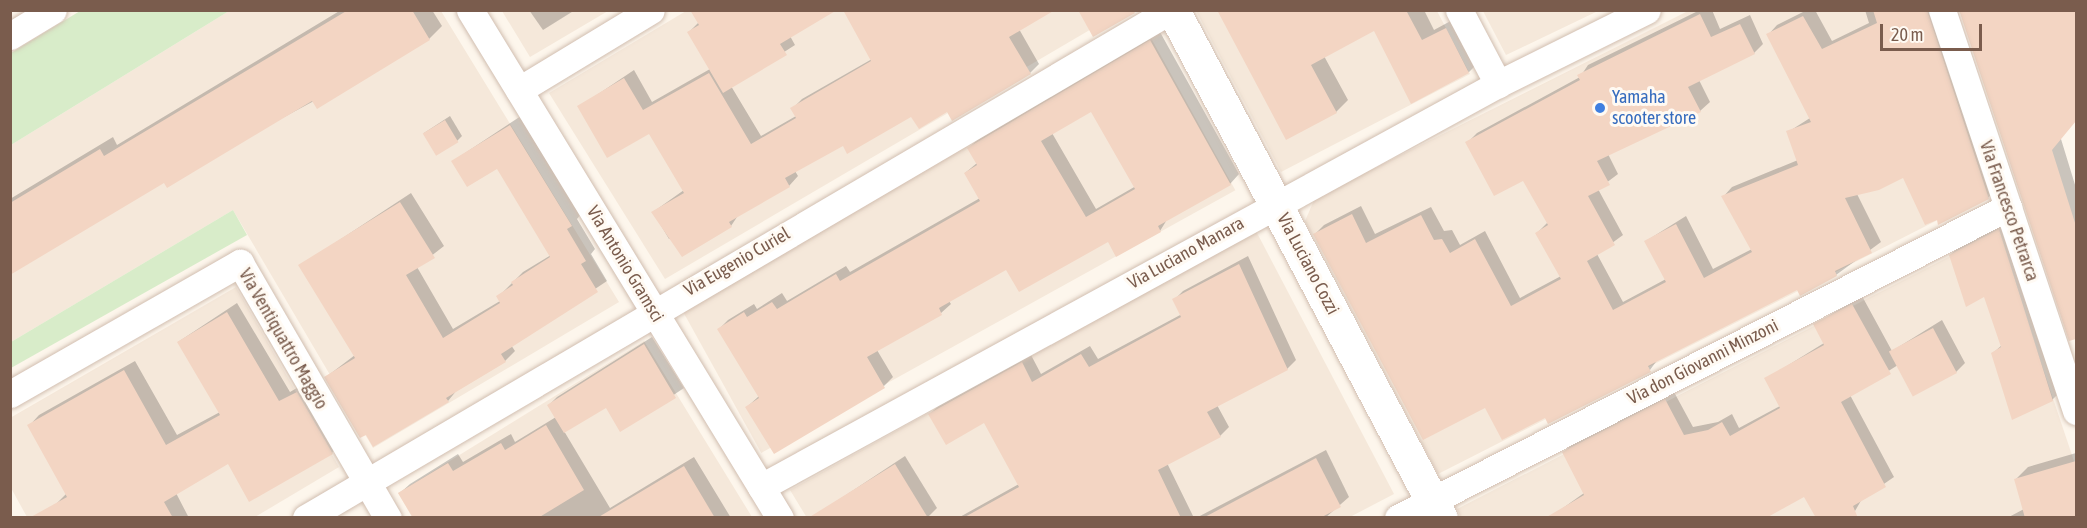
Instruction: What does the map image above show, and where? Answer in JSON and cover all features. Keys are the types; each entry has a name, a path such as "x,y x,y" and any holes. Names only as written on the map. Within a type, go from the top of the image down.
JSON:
{"street":[{"path":"10,36 53,10"},
{"name":"Via Antonio Gramsci","path":"470,10 780,518"},
{"path":"519,90 651,10"},
{"name":"Via Luciano Cozzi","path":"1172,10 1437,509"},
{"name":"Via Eugenio Curiel","path":"306,518 654,311 1172,10"},
{"path":"1459,10 1498,84"},
{"name":"Via Luciano Manara","path":"761,487 1498,84 1647,10"},
{"name":"Via Francesco Petrarca","path":"1942,10 2076,411"},
{"name":"Via don Giovanni Minzoni","path":"1398,518 1437,509 2008,207"},
{"name":"Via Ventiquattro Maggio","path":"10,394 240,263 388,518"}],"shaded area":[{"path":"1690,10 1927,11 1989,194 1438,474 1305,221 1315,198"},
{"path":"229,11 441,11 619,302 373,448 233,210 11,342 11,145"},
{"path":"502,11 608,11 530,57"},
{"path":"686,11 1122,11 665,279 549,93"},
{"path":"1196,11 1437,11 1470,74 1281,172"},
{"path":"1483,11 1598,11 1506,55"},
{"path":"1151,38 1235,190 761,453 677,301"},
{"path":"1256,231 1394,494 1348,518 807,518 790,490"},
{"path":"1997,232 2076,467 2076,517 1461,518 1457,509"},
{"path":"236,287 339,467 255,517 27,517 11,488 10,418"},
{"path":"644,341 752,517 412,517 398,493"}],"green space":[{"path":"80,11 229,11 11,145 11,53"},
{"path":"233,210 247,235 11,368 11,342"}],"building":[{"path":"348,10 412,10 430,40 317,109 312,101 167,188 164,183 10,275 10,203 100,149 104,156"},
{"path":"690,10 837,10 780,44 787,55 723,93 687,32 699,25"},
{"path":"843,10 1055,10 1009,37 1031,74 952,121 947,112 919,129 911,117 847,154 843,146 785,178 790,187 729,222 732,227 682,257 651,212 684,193 649,134 607,158 577,106 624,78 643,110 709,73 751,144 796,118 790,108 871,61"},
{"path":"1078,10 1133,10 1135,13 1093,37"},
{"path":"1217,10 1410,10 1407,12 1422,40 1446,28 1469,73 1411,104 1374,31 1311,65 1337,113 1286,140"},
{"path":"1873,10 1927,10 1989,199 1938,225 1937,220 1925,225 1903,178 1879,190 1845,198 1872,253 1835,271 1837,276 1800,296 1797,290 1648,366 1651,372 1548,424 1545,418 1502,440 1485,408 1423,440 1313,234 1352,214 1366,243 1421,215 1434,240 1442,239 1450,253 1475,239 1511,306 1561,279 1535,233 1548,225 1523,181 1494,196 1465,142 1580,80 1577,75 1700,14 1711,37 1740,24 1755,54 1688,87 1701,112 1597,161 1610,185 1588,196 1615,245 1587,261 1613,310 1666,282 1644,241 1676,224 1704,278 1752,252 1721,196 1798,165 1786,131 1811,122 1766,34 1803,16 1822,49 1877,23"},
{"path":"1959,10 2076,10 2076,121 2052,150 2076,226 2076,339 2069,341"},
{"path":"1150,40 1231,185 1158,226 1161,232 1116,257 1108,242 1019,292 1006,270 939,308 942,315 867,357 885,388 774,454 745,407 759,398 717,329 744,312 747,317 772,302 777,309 836,274 840,281 980,201 964,173 977,165 967,148","holes":["1091,112 1135,189 1086,217 1041,141"]},
{"path":"445,120 458,142 436,156 423,133"},
{"path":"510,125 572,226 567,229 586,261 581,264 598,292 501,354 506,362 446,398 449,402 373,447 366,435 360,438 324,377 355,358 298,265 400,202 435,258 406,275 443,338 500,303 496,296 513,285 511,282 550,257 497,169 467,187 451,161"},
{"path":"1999,229 2053,401 2012,420 1991,353 2001,347 1984,297 1966,307 1949,255"},
{"path":"1239,264 1288,370 1207,412 1221,437 1158,470 1181,518 963,518 1019,487 984,423 946,445 928,414 1022,362 1032,382 1081,354 1089,367 1181,317 1172,299"},
{"path":"1852,304 1891,374 1841,402 1886,487 1853,506 1858,518 1816,518 1804,497 1766,518 1545,518 1584,495 1562,452 1665,399 1684,435 1708,430 1722,422 1730,436 1780,408 1764,378 1824,345 1813,324"},
{"path":"227,312 279,401 297,392 333,454 249,502 228,464 164,502 173,518 29,518 67,497 27,425 124,370 166,445 220,415 177,342"},
{"path":"1933,328 1957,373 1913,397 1889,351"},
{"path":"644,344 676,398 620,432 606,408 564,433 547,405"},
{"path":"546,425 584,490 538,518 413,518 398,493 448,463 453,471 501,443 505,450"},
{"path":"1316,458 1341,507 1320,518 1203,518"},
{"path":"2076,461 2076,518 2025,518 2014,479"},
{"path":"895,464 928,518 808,518"},
{"path":"684,466 715,518 597,518"}],"place":[{"name":"Yamaha scooter store","path":"1600,108"}]}
